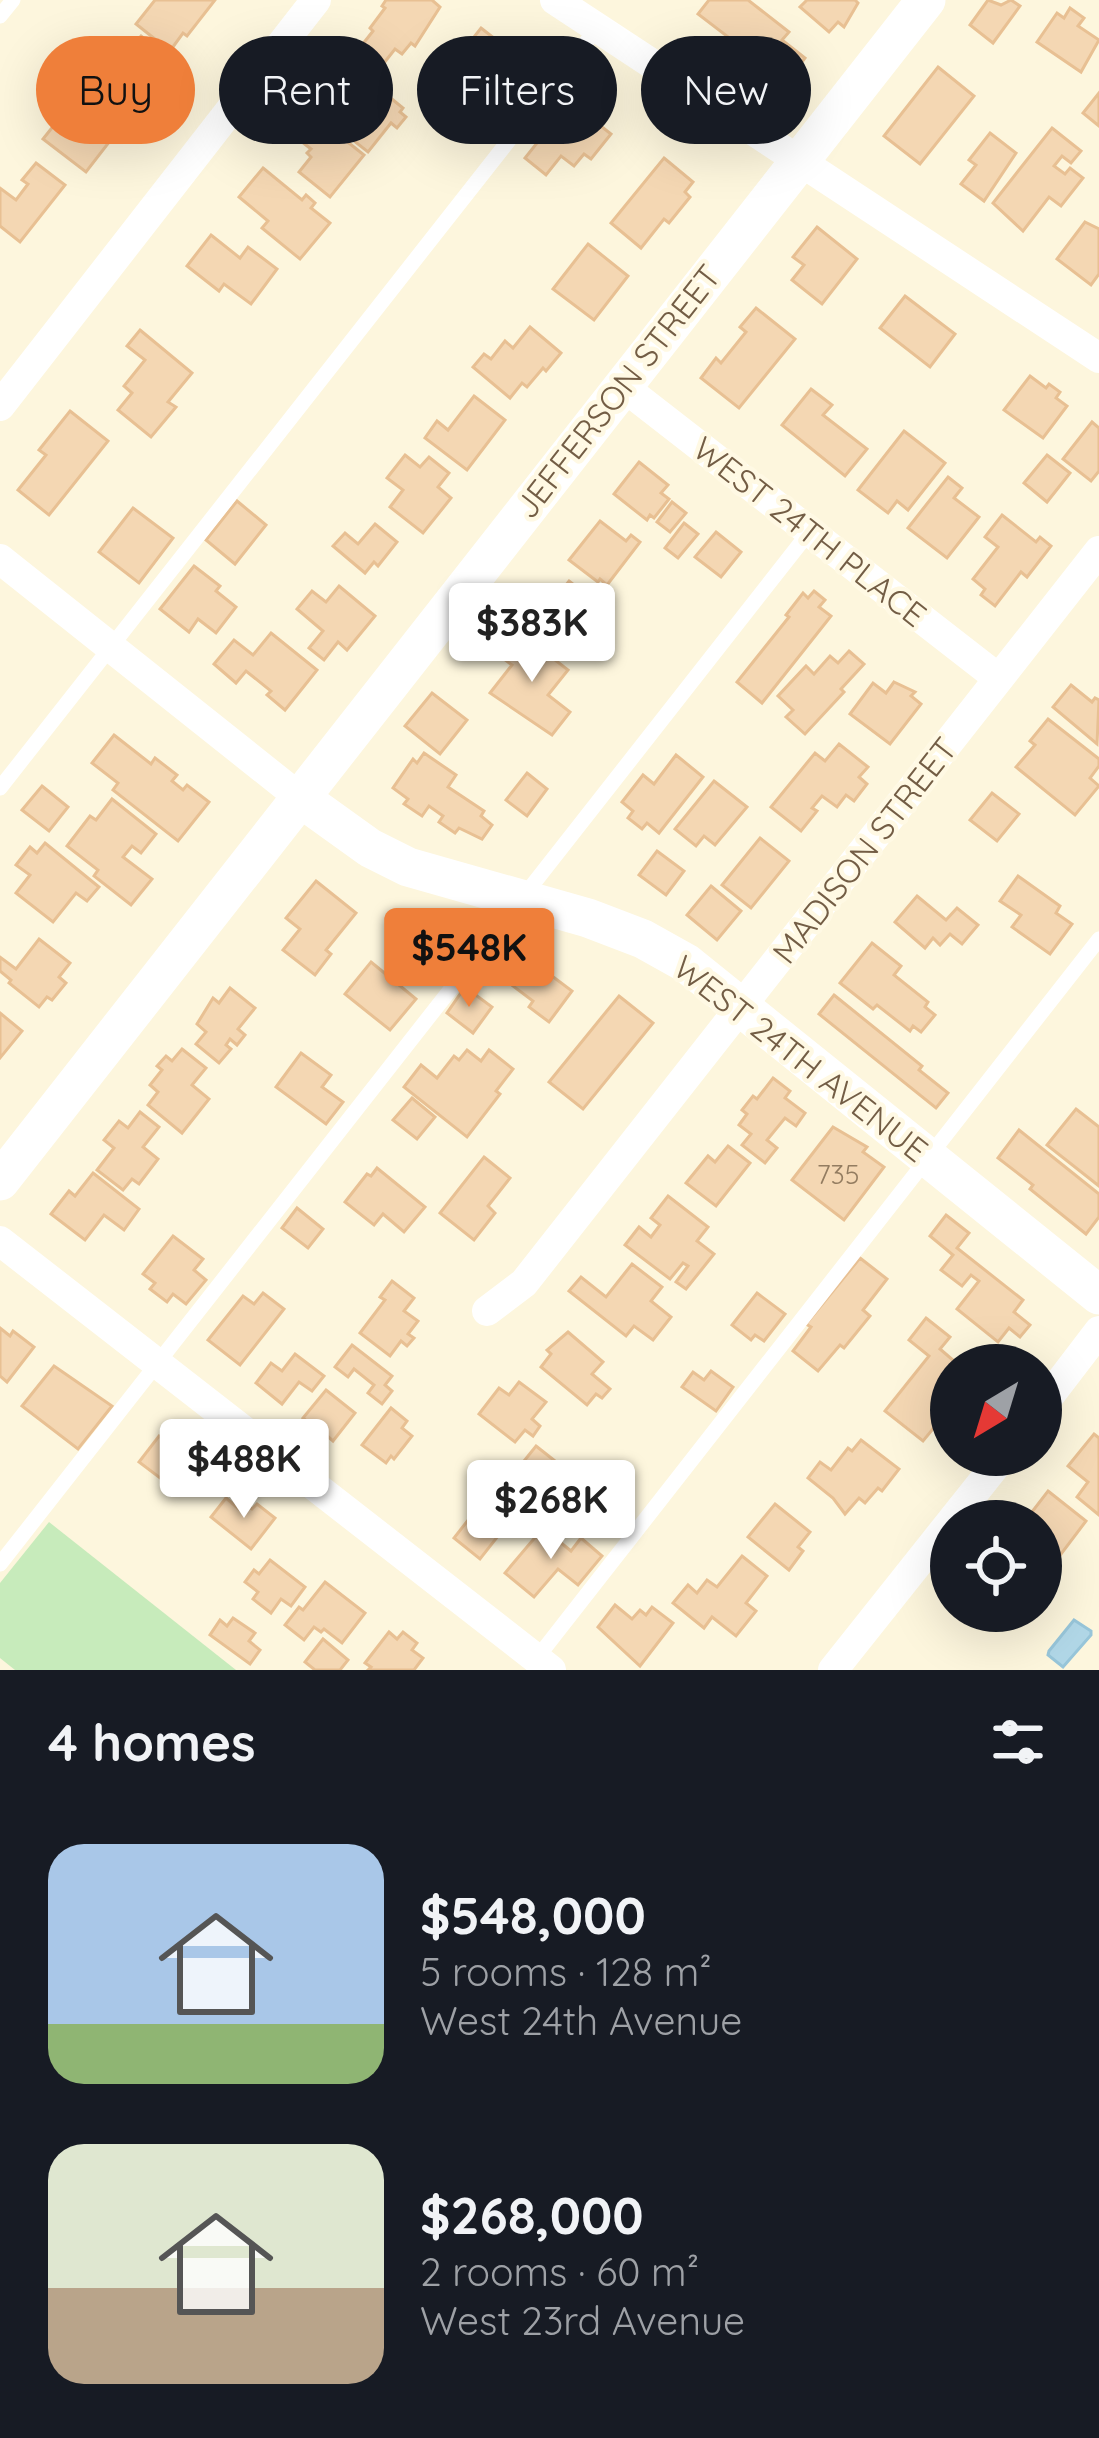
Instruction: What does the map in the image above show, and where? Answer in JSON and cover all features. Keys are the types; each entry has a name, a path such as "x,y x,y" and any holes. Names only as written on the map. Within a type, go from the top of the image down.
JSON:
{"street":[{"path":"0,406 316,0"},
{"path":"555,0 1099,358"},
{"name":"JEFFERSON STREET","path":"0,1180 926,0"},
{"name":"WEST 24TH PLACE","path":"621,385 998,678"},
{"name":"MADISON STREET","path":"487,1311 524,1283 1099,551"},
{"name":"WEST 24TH AVENUE","path":"0,560 370,848 408,866 588,918 643,939 686,963 1099,1295"},
{"path":"0,1241 538,1666"},
{"path":"1062,1379 1099,1331"},
{"path":"833,1670 987,1476"}],"lane":[{"path":"0,16 13,0"},
{"path":"0,788 598,27"},
{"path":"0,1564 811,531"},
{"path":"538,1666 927,1156 1099,939"}],"green space":[{"path":"49,1522 236,1670 15,1670 0,1658 0,1583"}],"water":[{"path":"1074,1620 1091,1635 1063,1667 1048,1655"}],"building":[{"path":"155,0 215,0 187,36 151,36 136,24"},
{"path":"386,0 432,0 440,7 417,36 415,46 411,43 402,54 393,52 393,36 369,36"},
{"path":"709,0 748,0 789,32 786,36 727,36 698,14"},
{"path":"807,0 858,3 844,27 838,22 829,32 800,7"},
{"path":"988,0 1001,5 1011,0 1020,6 993,43 970,25"},
{"path":"1070,8 1084,18 1078,26 1099,40 1081,72 1037,42 1057,13 1064,18"},
{"path":"938,67 974,96 920,164 884,136"},
{"path":"1099,93 1099,126 1083,113"},
{"path":"393,100 406,117 397,128 393,125"},
{"path":"1052,128 1081,151 1071,163 1062,156 1054,166 1065,174 1070,168 1083,178 1061,206 1049,197 1023,231 993,203"},
{"path":"990,133 1016,153 984,201 961,184 976,165 969,160"},
{"path":"50,144 108,144 86,172"},
{"path":"305,144 350,144 364,155 330,197 299,172 311,157 307,153 311,149"},
{"path":"536,144 603,144 591,159 584,154 574,166 561,156 546,175 525,158"},
{"path":"664,158 693,182 685,192 690,197 641,248 611,223"},
{"path":"36,163 65,185 20,242 0,226 0,188 16,200 28,184 22,180"},
{"path":"263,168 302,200 306,195 315,203 311,208 330,223 300,259 262,228 268,221 239,197"},
{"path":"1085,222 1099,229 1099,274 1091,285 1057,259"},
{"path":"817,227 857,259 822,304 792,280 804,265 793,257"},
{"path":"211,235 240,258 248,247 277,269 251,304 224,284 219,291 187,266"},
{"path":"588,244 628,276 594,320 553,289"},
{"path":"905,296 955,334 930,367 880,328"},
{"path":"756,308 795,339 739,408 701,378 716,358 721,363 746,332 740,327"},
{"path":"530,327 561,353 510,398 473,367 484,354 491,359 505,341 513,348"},
{"path":"140,330 192,373 168,402 176,407 151,437 118,410 132,393 124,386 145,360 127,346"},
{"path":"1030,376 1060,392 1056,398 1067,406 1043,438 1004,410"},
{"path":"811,389 832,405 823,415 867,449 845,476 782,425"},
{"path":"474,396 505,420 467,470 425,438 437,421 448,430"},
{"path":"70,411 108,441 49,515 18,490 46,455 39,450"},
{"path":"1092,422 1099,428 1099,471 1091,481 1063,459"},
{"path":"904,431 945,463 908,510 897,501 888,513 858,490"},
{"path":"405,455 420,467 429,457 449,473 438,487 451,498 423,533 390,507 403,490 387,478"},
{"path":"1047,455 1070,473 1047,502 1024,483"},
{"path":"639,462 668,485 661,493 669,499 647,520 614,494"},
{"path":"948,477 962,488 954,498 979,517 947,558 908,528"},
{"path":"237,501 266,525 235,564 206,540"},
{"path":"672,502 686,513 670,532 657,522"},
{"path":"133,508 173,538 139,583 99,552"},
{"path":"1002,515 1036,542 1040,537 1051,546 1027,577 1021,572 995,606 981,595 985,589 973,579 998,547 985,537"},
{"path":"600,521 626,541 631,535 640,542 607,585 569,560"},
{"path":"684,523 698,534 678,558 665,548"},
{"path":"375,524 397,542 378,566 374,562 365,573 333,546 345,533 358,544"},
{"path":"716,532 741,552 721,577 695,557"},
{"path":"194,566 220,586 216,591 236,607 216,633 198,619 189,632 160,609"},
{"path":"569,581 609,613 579,650 540,618"},
{"path":"339,586 375,616 347,650 338,642 324,660 309,648 323,631 297,609 312,591 326,602"},
{"path":"814,591 825,600 819,607 831,616 762,703 737,682 803,593 808,598"},
{"path":"271,633 317,670 285,710 246,671 236,683 214,664 234,640 253,655"},
{"path":"523,635 568,670 548,695 570,712 552,735 490,693 512,665 504,659"},
{"path":"849,651 864,664 805,734 786,717 793,710 778,696 806,666 814,674 830,656 838,663"},
{"path":"894,682 915,692 911,696 921,704 890,744 850,714 873,683 886,693"},
{"path":"1071,685 1092,702 1099,700 1097,744 1053,707"},
{"path":"432,693 467,720 440,754 405,726"},
{"path":"1048,719 1099,759 1090,778 1099,786 1075,815 1016,767 1035,745 1030,741"},
{"path":"114,735 151,764 155,758 177,775 172,781 183,790 187,785 209,802 178,841 113,790 118,783 92,763"},
{"path":"839,744 868,767 859,777 867,784 854,801 846,795 837,807 822,796 801,831 771,807 815,753 825,761"},
{"path":"424,753 456,775 448,787 484,811 481,816 492,825 482,839 459,828 455,833 439,822 443,816 429,806 422,816 404,804 408,799 393,788 413,759 417,763"},
{"path":"676,755 703,777 659,833 647,823 642,829 628,818 633,811 622,802 643,775 654,784"},
{"path":"527,773 547,789 527,816 506,800"},
{"path":"714,781 747,807 715,845 704,836 696,846 675,829"},
{"path":"42,786 68,807 49,831 22,810"},
{"path":"992,793 1019,814 997,841 970,820"},
{"path":"112,799 156,834 141,853 132,846 123,857 152,879 131,905 94,876 98,870 67,846 90,816 96,820"},
{"path":"760,838 789,861 751,908 722,885"},
{"path":"45,843 99,887 87,901 76,893 53,922 16,893 30,875 16,865 30,847 37,853"},
{"path":"657,851 684,871 666,895 639,875"},
{"path":"1018,876 1060,906 1056,913 1072,924 1050,954 1012,927 1021,915 1000,901"},
{"path":"316,881 356,913 326,950 331,954 315,975 283,950 300,929 286,918"},
{"path":"711,886 741,911 717,940 687,915"},
{"path":"917,896 946,920 957,908 978,925 962,944 950,934 940,945 933,938 925,948 895,922"},
{"path":"39,939 70,963 59,977 66,983 39,1007 9,983 0,971 0,957 16,969"},
{"path":"872,943 901,966 894,975 928,1002 925,1007 935,1015 921,1032 913,1026 910,1031 877,1005 873,1009 840,983"},
{"path":"532,961 572,991 549,1022 513,986"},
{"path":"371,962 416,999 390,1030 345,994"},
{"path":"465,987 492,1007 473,1033 447,1013"},
{"path":"230,988 255,1008 238,1029 245,1035 237,1045 230,1039 226,1045 231,1049 219,1063 196,1044 206,1032 197,1024 213,998 219,1003"},
{"path":"834,995 948,1093 936,1108 819,1014"},
{"path":"619,996 653,1023 583,1109 549,1082"},
{"path":"0,1013 22,1031 0,1058"},
{"path":"182,1049 206,1068 192,1085 209,1099 182,1133 148,1105 158,1092 150,1085 162,1070 157,1066 166,1056 172,1061"},
{"path":"467,1050 481,1061 489,1050 513,1069 467,1137 404,1087 421,1065 437,1078 454,1056 459,1060"},
{"path":"301,1053 331,1075 322,1087 343,1102 326,1124 276,1087"},
{"path":"773,1078 790,1091 785,1098 805,1113 796,1126 785,1118 767,1140 777,1148 765,1163 742,1145 751,1134 739,1125 747,1114 742,1110"},
{"path":"412,1098 435,1117 417,1139 393,1120"},
{"path":"1076,1109 1099,1127 1099,1186 1047,1145"},
{"path":"140,1112 159,1127 143,1147 158,1159 139,1184 132,1179 123,1190 97,1170 114,1148 104,1140 119,1121 128,1128"},
{"path":"833,1127 867,1147 863,1152 884,1167 844,1220 792,1180"},
{"path":"1019,1130 1099,1194 1099,1217 1086,1234 998,1158"},
{"path":"728,1146 750,1163 716,1206 686,1183 708,1156 715,1162"},
{"path":"484,1157 510,1178 488,1206 495,1213 474,1240 440,1213"},
{"path":"377,1168 425,1207 404,1232 383,1214 374,1225 345,1202"},
{"path":"93,1173 139,1209 124,1230 104,1215 85,1240 51,1214 69,1191 75,1196"},
{"path":"668,1196 708,1227 697,1241 714,1254 686,1289 676,1282 688,1266 683,1263 670,1279 625,1245 639,1227 651,1237 660,1225 651,1218"},
{"path":"297,1208 323,1229 308,1248 282,1228"},
{"path":"946,1215 969,1233 957,1248 1023,1300 1014,1312 1030,1325 1020,1337 1009,1328 998,1342 957,1309 979,1281 971,1275 962,1286 941,1270 953,1255 930,1236"},
{"path":"173,1236 203,1259 194,1270 206,1280 186,1304 173,1294 167,1302 150,1289 155,1283 143,1274"},
{"path":"860,1258 887,1279 863,1310 870,1316 818,1371 793,1351 811,1327 806,1324"},
{"path":"632,1264 662,1287 651,1301 671,1317 653,1340 634,1326 626,1336 569,1291 581,1277 606,1297"},
{"path":"392,1281 414,1298 404,1311 418,1321 408,1334 414,1338 407,1346 401,1341 390,1356 360,1333 385,1300 380,1297"},
{"path":"263,1293 284,1309 240,1365 208,1340 243,1296 254,1304"},
{"path":"757,1293 785,1314 764,1341 755,1335 751,1340 732,1325"},
{"path":"926,1318 950,1337 944,1344 930,1344 930,1432 923,1441 885,1411 929,1356 909,1340"},
{"path":"0,1328 10,1336 13,1331 34,1347 7,1382 0,1376"},
{"path":"568,1332 603,1362 592,1374 610,1389 602,1398 596,1394 587,1405 541,1367 551,1354 547,1350"},
{"path":"352,1345 392,1376 385,1385 392,1391 382,1404 368,1393 374,1385 354,1369 348,1377 335,1367"},
{"path":"295,1354 324,1376 312,1391 299,1382 282,1404 256,1383 271,1363 282,1371"},
{"path":"54,1366 112,1406 78,1449 22,1406"},
{"path":"711,1371 733,1387 716,1411 682,1387 693,1372 704,1380"},
{"path":"519,1382 546,1402 532,1419 540,1426 533,1436 525,1430 515,1442 479,1414 499,1388 509,1395"},
{"path":"326,1390 355,1413 333,1441 325,1434 320,1440 309,1432 313,1426 303,1418"},
{"path":"391,1408 407,1421 402,1428 412,1436 386,1463 362,1445"},
{"path":"1094,1434 1099,1438 1099,1515 1077,1497 1088,1482 1068,1466"},
{"path":"159,1436 175,1448 180,1442 196,1454 172,1487 139,1462"},
{"path":"861,1440 899,1469 882,1491 878,1488 865,1503 859,1498 845,1514 808,1478 820,1462 831,1470"},
{"path":"536,1446 569,1472 554,1492 520,1466"},
{"path":"487,1496 513,1517 480,1559 454,1538"},
{"path":"226,1498 240,1510 245,1503 252,1509 257,1504 275,1518 251,1549 211,1517"},
{"path":"1062,1502 1086,1521 1062,1553"},
{"path":"775,1504 810,1532 789,1570 748,1537"},
{"path":"543,1528 571,1551 581,1538 602,1556 578,1585 558,1569 534,1597 505,1573"},
{"path":"742,1556 767,1576 746,1603 756,1611 736,1636 712,1617 704,1628 673,1603 688,1585 697,1593 707,1580 717,1587"},
{"path":"270,1560 305,1587 291,1606 281,1599 271,1613 253,1599 258,1592 245,1582"},
{"path":"325,1582 365,1613 342,1643 314,1627 304,1640 285,1625"},
{"path":"615,1605 632,1619 640,1610 646,1615 652,1607 673,1623 640,1666 598,1627"},
{"path":"233,1618 255,1633 249,1641 260,1650 250,1664 210,1635 220,1620 227,1626"},
{"path":"389,1632 397,1639 403,1632 417,1643 412,1650 423,1658 414,1670 368,1670 371,1667 365,1663"},
{"path":"323,1639 348,1660 340,1670 315,1670 305,1662"}]}
